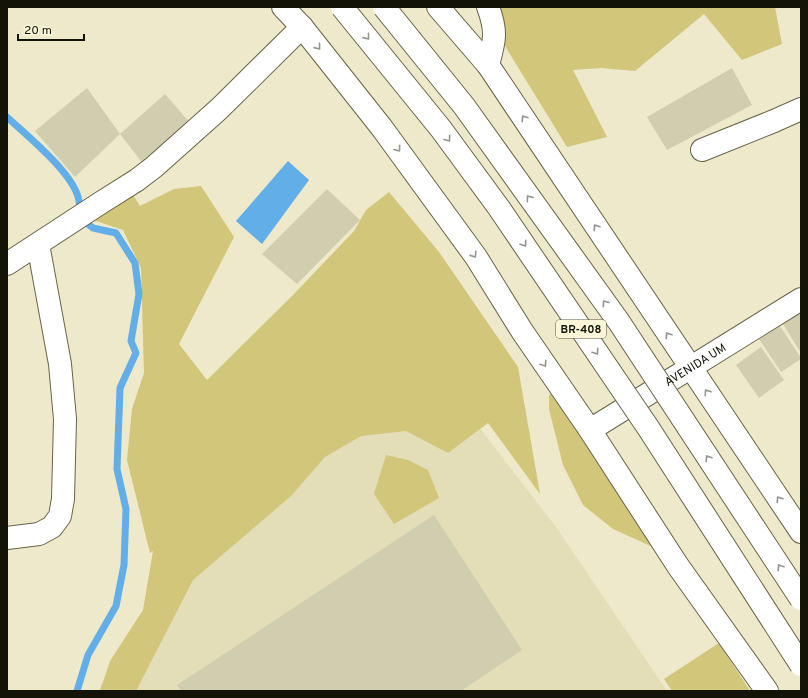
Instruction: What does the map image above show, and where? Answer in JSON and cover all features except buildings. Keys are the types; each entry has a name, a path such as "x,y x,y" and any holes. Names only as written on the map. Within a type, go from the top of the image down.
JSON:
{"main road":[{"path":"283,7 302,27 382,128 471,251 522,331 590,430 678,566 767,691"},
{"name":"BR-408","path":"342,7 441,129 499,208 649,429 801,665"},
{"name":"BR-408","path":"384,7 464,106 618,322 801,599"},
{"path":"438,7 488,65 801,532"},
{"path":"488,7 495,29 495,41 488,65"},
{"path":"7,264 137,180 154,167 219,110 302,27"},
{"path":"702,150 801,109"},
{"path":"7,538 39,534 52,527 60,516 63,499 65,419 60,364 38,244"},
{"name":"AVENIDA UM","path":"590,430 801,299"}],"shaded area":[{"path":"492,7 775,7 782,44 742,60 704,14 635,71 601,68 573,70 607,137 567,147 505,46"},
{"path":"201,186 234,237 179,344 207,380 293,295 354,231 366,210 389,192 439,252 518,367 540,494 488,423 448,453 406,431 361,436 325,457 291,496 193,580 136,691 100,691 110,661 143,610 153,551 150,553 127,460 132,409 144,373 141,268 123,230 90,219 132,193 140,206 174,189"},
{"path":"384,304 556,527 667,691 99,691 101,685 144,638"},
{"path":"553,390 657,549 613,529 583,505 563,465 549,409 549,396"},
{"path":"386,455 408,460 428,470 439,498 394,524 374,494"},
{"path":"719,643 750,691 672,691 664,679"}],"water":[{"path":"288,161 309,180 262,244 236,221"}],"waterway":[{"path":"7,117 38,145 69,179 76,190 79,201 79,217 93,228 116,233 135,263 139,294 131,341 136,353 120,388 117,469 126,509 124,565 116,606 88,655 77,691"}]}
